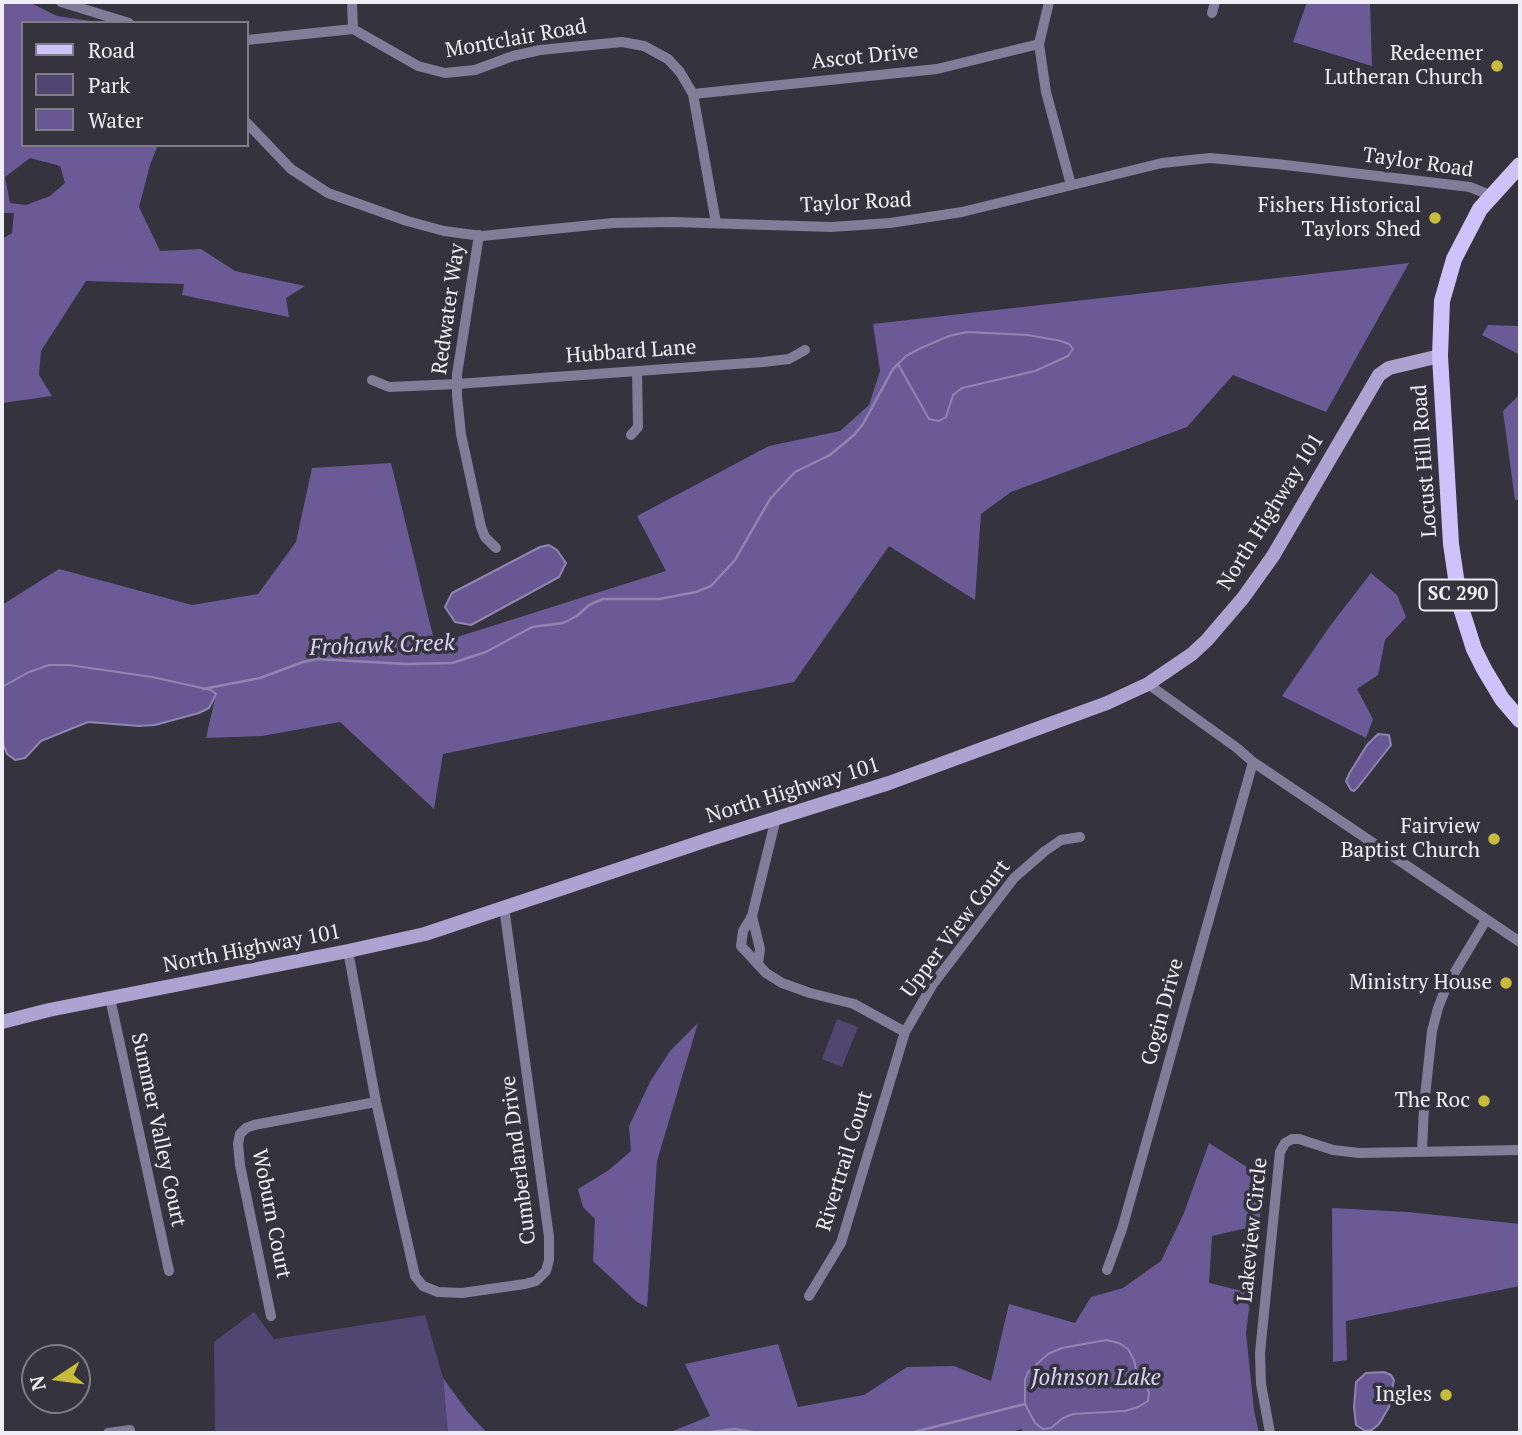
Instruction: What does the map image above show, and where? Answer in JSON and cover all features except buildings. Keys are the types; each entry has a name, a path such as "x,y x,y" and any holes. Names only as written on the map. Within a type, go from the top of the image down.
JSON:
{"main road":[{"name":"Locust Hill Road","path":"1520,165 1476,216 1454,259 1442,301 1440,356 1451,544 1460,605 1474,649 1484,669 1502,699 1520,720"},
{"name":"North Highway 101","path":"2,1023 50,1010 425,934 953,761 1107,703 1148,684 1207,640 1256,581 1304,506 1379,375 1389,368 1440,356"}],"street":[{"path":"61,2 123,21"},
{"path":"248,40 353,29 352,2"},
{"path":"1049,2 1039,44 1046,92 1070,185"},
{"path":"1212,13 1215,2"},
{"name":"Montclair Road","path":"353,29 418,66 445,73 475,70 513,56 540,50 586,45 634,43 656,51 680,72 693,94 716,223"},
{"name":"Ascot Drive","path":"693,94 937,69 1039,44"},
{"name":"Taylor Road","path":"248,124 292,169 328,193 407,221 444,231 479,235 508,235 613,223 831,227 890,223 962,212 1176,161 1225,159 1470,187 1492,196"},
{"name":"Redwater Way","path":"479,235 457,384 461,434 481,527 485,537 496,548"},
{"name":"Hubbard Lane","path":"372,380 389,387 457,384 789,359 805,350"},
{"path":"631,435 638,427 637,371"},
{"path":"1148,684 1253,762 1520,942"},
{"name":"Cogin Drive","path":"1107,1270 1122,1229 1253,762"},
{"path":"776,818 752,916 743,931 741,946 766,973 782,983 854,1004 905,1032"},
{"name":"Upper View Court","path":"905,1032 933,984 1014,878 1061,841 1080,837"},
{"name":"Cumberland Drive","path":"348,951 376,1102 411,1262 419,1283 438,1292 462,1293 510,1287 540,1278 549,1260 548,1219 504,907"},
{"path":"752,916 760,949 758,964"},
{"path":"1422,1152 1432,1031 1438,1008 1447,985 1486,920"},
{"name":"Summer Valley Court","path":"110,998 169,1271"},
{"name":"Rivertrail Court","path":"809,1296 841,1243 905,1032"},
{"name":"Woburn Court","path":"271,1317 240,1165 240,1134 254,1125 376,1102"},
{"name":"Lakeview Circle","path":"1270,1433 1261,1384 1260,1353 1283,1145 1292,1139 1348,1153 1520,1150"},
{"path":"108,1433 130,1430"}],"green space":[{"path":"837,1019 858,1027 842,1067 822,1059"},
{"path":"254,1312 274,1339 425,1315 443,1378 448,1433 215,1433 214,1342"}],"shaded area":[{"path":"2,2 29,2 57,16 91,21 21,21 21,147 157,147 139,207 160,251 201,249 235,271 305,286 286,298 289,317 182,295 184,284 86,281 41,351 39,375 52,396 2,403 2,239 12,233 14,213 2,213","holes":["30,158 60,166 65,183 50,196 26,205 10,203 5,177"]},
{"path":"1307,2 1370,2 1372,66 1293,42"},
{"path":"1409,263 1326,412 1233,375 1187,427 1011,492 981,514 975,600 889,546 794,682 443,754 434,809 340,722 262,736 206,738 216,694 211,690 148,676 69,665 49,665 29,672 2,687 2,605 59,569 192,605 258,594 296,542 312,468 391,463 435,644 666,571 637,516 769,446 840,431 869,405 880,371 873,324"},
{"path":"1488,325 1520,326 1520,355 1482,335"},
{"path":"1520,394 1520,500 1515,500 1503,411"},
{"path":"1371,573 1397,595 1406,617 1385,640 1378,675 1357,689 1373,719 1366,738 1282,696 1330,626"},
{"path":"698,1023 657,1161 647,1307 637,1302 593,1261 595,1219 583,1207 578,1189 609,1170 631,1151 629,1126 650,1082 670,1051"},
{"path":"1209,1143 1261,1176 1260,1225 1212,1236 1209,1283 1251,1293 1246,1333 1259,1433 1025,1433 1021,1429 1010,1433 668,1433 710,1416 685,1364 778,1344 798,1407 864,1395 907,1367 954,1366 991,1381 1009,1304 1075,1323 1091,1297 1123,1288 1161,1261 1184,1213"},
{"path":"1332,1208 1408,1212 1520,1224 1520,1286 1346,1321 1347,1360 1333,1362"},
{"path":"443,1378 467,1411 487,1433 448,1433"}],"water":[{"path":"967,332 1028,335 1061,341 1073,349 1068,356 1035,371 962,388 953,395 946,417 939,421 929,419 898,364 919,349 949,336"},
{"path":"549,545 557,550 566,563 559,577 471,625 455,622 445,607 452,593 540,547"},
{"path":"49,665 69,665 152,677 211,690 216,694 209,708 155,725 88,722 41,741 25,758 15,760 7,754 2,740 2,687 29,672"},
{"path":"1378,734 1389,735 1391,745 1358,787 1354,791 1351,790 1346,781 1349,774 1367,745"},
{"name":"Johnson Lake","path":"1106,1340 1119,1343 1128,1349 1134,1360 1137,1376 1146,1384 1148,1401 1125,1411 1073,1414 1051,1428 1043,1429 1035,1423 1025,1404 1025,1380 1028,1372 1048,1354 1062,1348"},
{"path":"1384,1372 1394,1380 1389,1407 1379,1424 1372,1430 1365,1431 1356,1425 1356,1382 1366,1373"}],"waterway":[{"name":"Frohawk Creek","path":"203,689 260,678 317,659 405,664 452,663 486,652 532,627 563,623 603,599 659,599 696,592 711,586 735,560 770,499 795,472 830,455 854,435 898,364"},
{"path":"910,1433 1025,1404"},
{"path":"703,1433 735,1429 758,1433"}],"place":[{"name":"Redeemer Lutheran Church","path":"1497,66"},
{"name":"Fishers Historical Taylors Shed","path":"1435,218"},
{"name":"Fairview Baptist Church","path":"1494,839"},
{"name":"Ministry House","path":"1506,983"},
{"name":"The Roc","path":"1484,1101"},
{"name":"Ingles","path":"1446,1395"}]}
